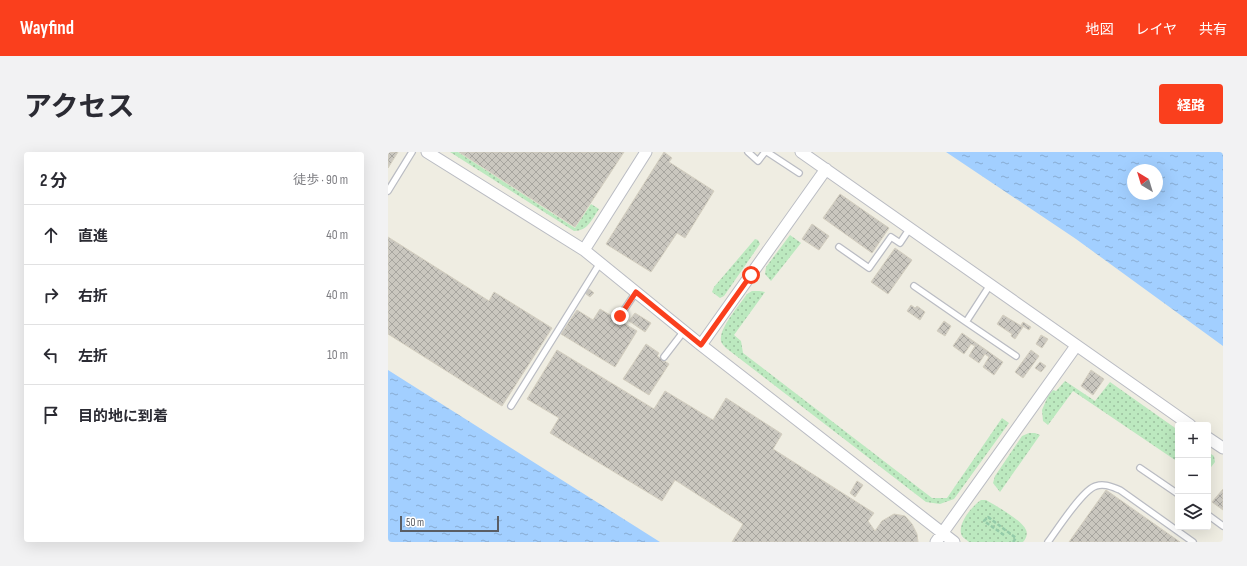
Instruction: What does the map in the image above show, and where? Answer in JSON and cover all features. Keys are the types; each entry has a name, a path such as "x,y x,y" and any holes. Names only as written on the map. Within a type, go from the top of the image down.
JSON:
{"street":[{"path":"427,152 584,250 939,537 954,542"},
{"path":"584,250 646,152"},
{"path":"802,152 1186,422"},
{"path":"701,345 826,169"},
{"path":"939,537 1076,346"},
{"path":"1211,440 1223,448"}],"lane":[{"path":"388,191 412,152"},
{"path":"748,152 758,161 766,152 799,173"},
{"path":"839,247 869,268 891,237 900,243 910,228"},
{"path":"511,406 600,263"},
{"path":"966,322 990,285"},
{"path":"914,286 1016,356"},
{"path":"620,316 636,292"},
{"path":"664,356 684,332"},
{"path":"1140,468 1175,492"},
{"path":"1048,542 1080,499 1095,486 1108,485 1120,490 1193,542"},
{"path":"1211,517 1223,526"}],"path":[{"path":"1004,535 984,522 988,517 1016,538 1013,542"}],"green space":[{"path":"450,152 458,152 575,228 591,204 599,209 586,227 574,231"},
{"path":"790,235 801,243 771,281 765,274 766,267"},
{"path":"755,239 758,240 760,244 724,296 720,298 712,292 714,287"},
{"path":"752,291 765,292 734,335 741,341 743,353 932,498 947,498 1002,418 1009,423 954,499 940,504 926,502 725,347 721,339 724,327 747,294"},
{"path":"1065,381 1095,401 1110,382 1175,428 1175,460 1073,391 1048,425 1043,421 1042,410 1048,396 1053,390 1056,391"},
{"path":"1029,433 1040,435 1000,492 993,483 995,476 1022,436"},
{"path":"1211,454 1214,456 1215,462 1211,467"},
{"path":"981,500 986,500 1024,526 1027,532 1023,542 969,542 963,538 961,527 963,521 969,511"}],"water":[{"path":"946,152 1223,152 1223,346 1076,239"},
{"path":"388,370 660,542 388,542"}],"building":[{"path":"388,152 398,152 388,168"},
{"path":"459,152 624,152 575,227"},
{"path":"664,152 672,158 669,162 714,191 685,238 677,233 651,272 606,244"},
{"path":"840,194 889,228 872,253 823,218"},
{"path":"812,224 829,236 819,250 802,239"},
{"path":"388,237 489,301 494,292 552,328 502,406 388,334"},
{"path":"895,248 912,260 888,294 871,282"},
{"path":"589,289 594,293 590,297 585,293"},
{"path":"911,305 915,308 917,306 925,312 920,320 907,311"},
{"path":"600,309 637,331 615,367 561,334 577,310 593,320"},
{"path":"635,313 651,323 645,332 629,321"},
{"path":"1003,315 1023,327 1015,339 1011,336 1012,334 997,324"},
{"path":"944,321 951,326 945,336 937,331"},
{"path":"1023,322 1031,327 1029,330 1021,325"},
{"path":"962,333 1003,362 994,375 983,367 989,357 985,354 979,363 969,356 975,346 971,344 964,354 953,346"},
{"path":"1041,335 1048,339 1042,348 1036,344"},
{"path":"646,344 659,353 657,356 669,364 649,395 623,379"},
{"path":"557,350 654,409 665,391 713,420 726,398 782,434 773,449 874,513 868,521 875,531 882,521 894,514 905,516 912,524 917,534 918,542 732,542 743,524 675,480 662,501 550,433 559,418 527,399"},
{"path":"1031,350 1039,356 1023,378 1015,372"},
{"path":"1040,362 1046,366 1041,372 1035,368"},
{"path":"1091,370 1104,379 1093,395 1081,386"},
{"path":"857,481 863,485 855,497 850,493"},
{"path":"1223,489 1223,510 1212,502"},
{"path":"1106,490 1180,542 1069,542"}],"route":[{"path":"620,316 636,292 701,345 751,275"}]}
